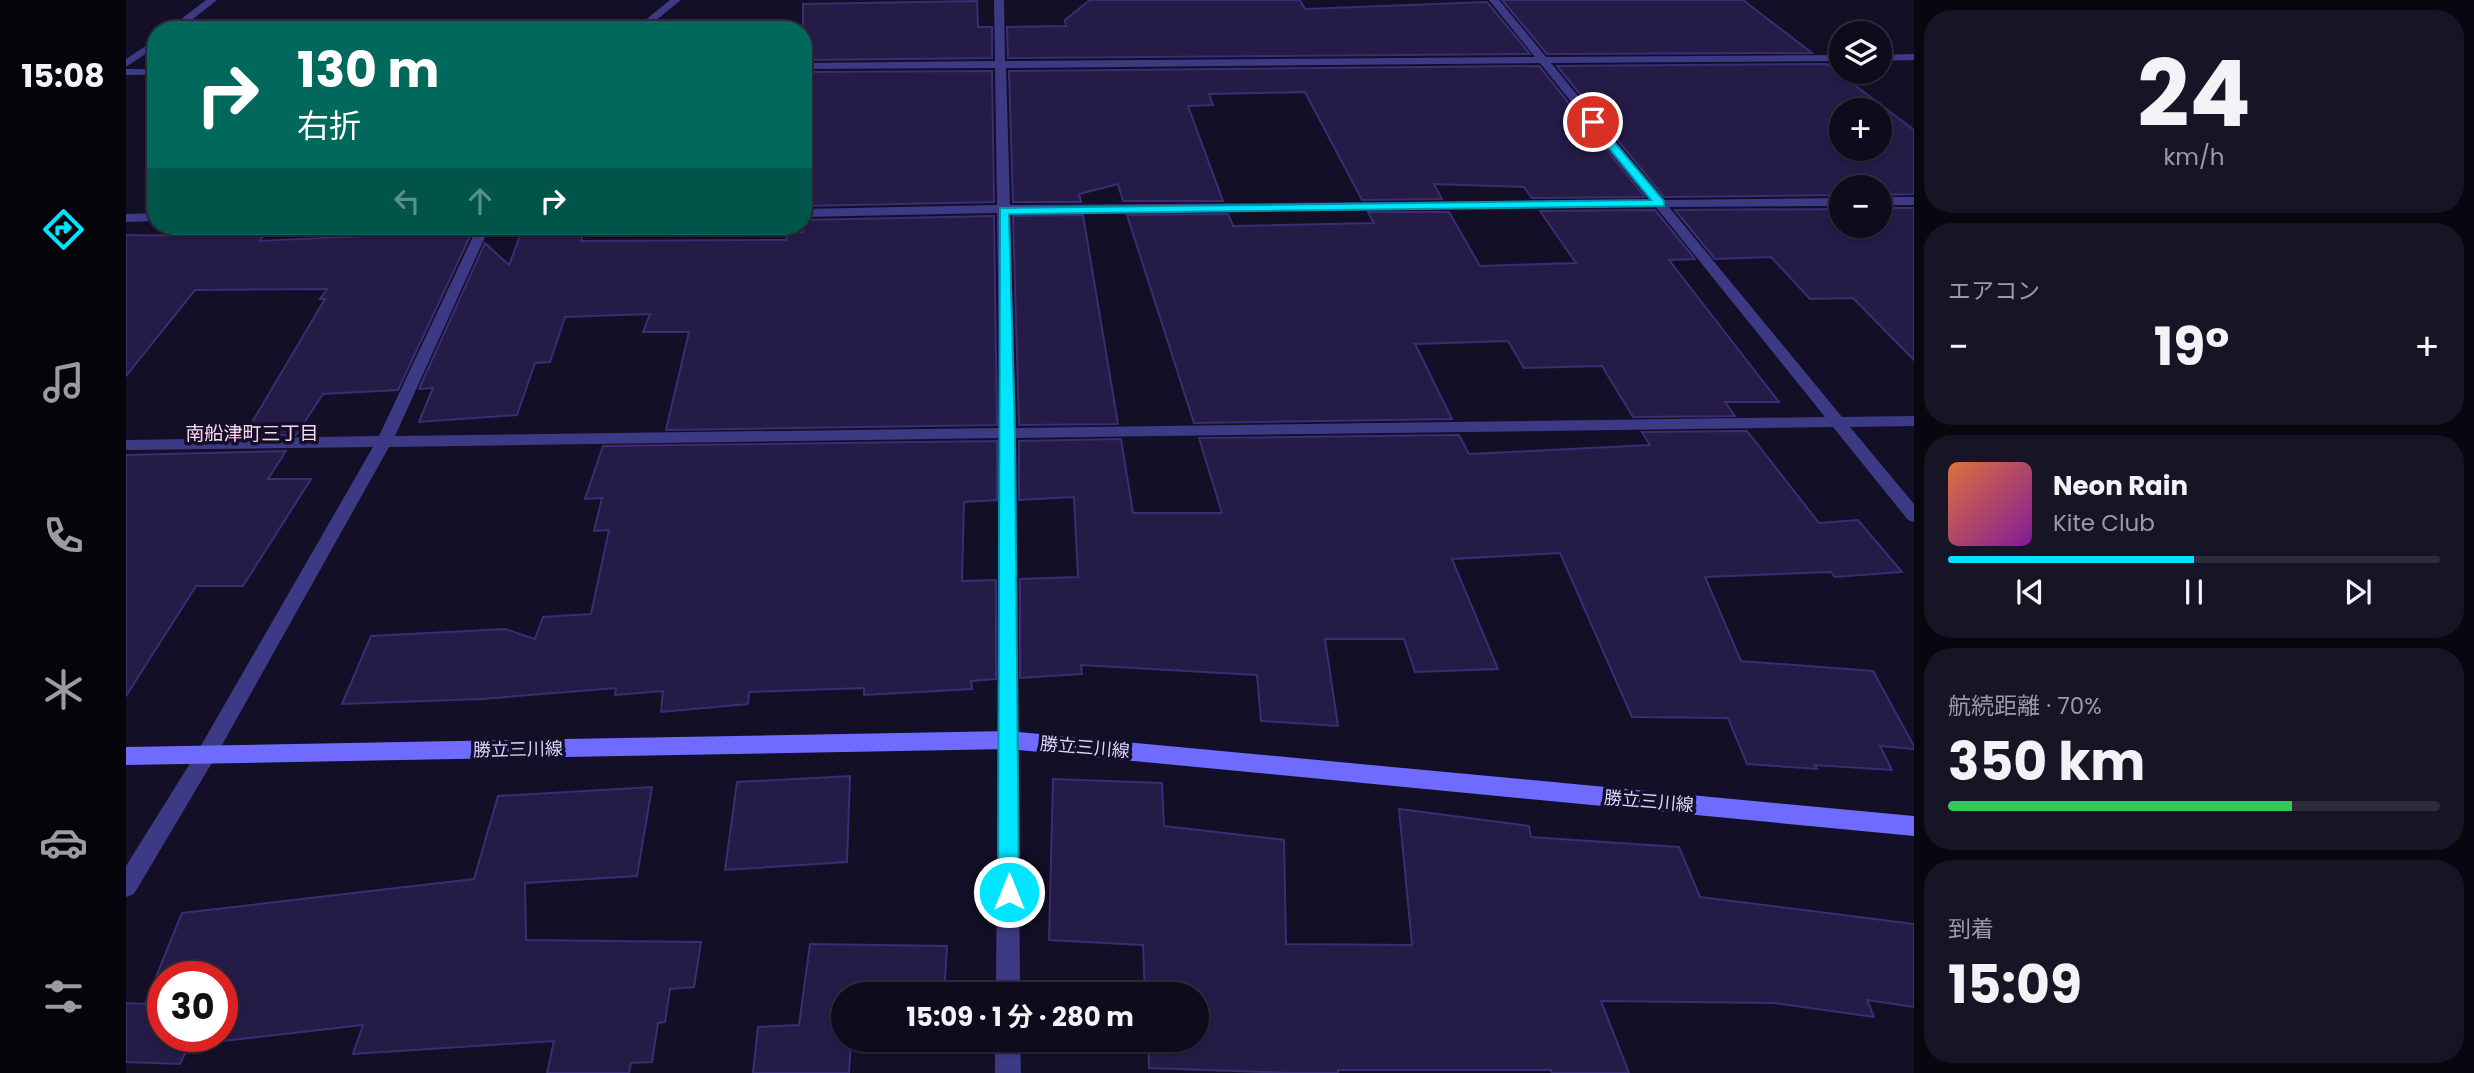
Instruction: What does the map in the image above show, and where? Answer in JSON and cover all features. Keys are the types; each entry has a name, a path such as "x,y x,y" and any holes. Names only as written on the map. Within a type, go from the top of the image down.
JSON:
{"main road":[{"name":"勝立三川線","path":"126,756 1009,740 1914,826"}],"street":[{"path":"184,21 212,0"},
{"path":"649,21 676,0"},
{"path":"999,0 1008,434 1008,982"},
{"path":"1494,0 1914,516"},
{"path":"126,64 147,49"},
{"path":"1892,58 1914,57"},
{"path":"812,66 1829,58"},
{"path":"126,72 147,72"},
{"path":"1892,201 1914,201"},
{"path":"812,213 1829,202"},
{"path":"126,218 147,217"},
{"path":"126,887 206,755 384,442 480,235"},
{"path":"126,445 1914,421"},
{"path":"1008,1052 1008,1073"}],"building":[{"path":"1090,0 1300,0 1305,9 1487,2 1530,54 1008,58 1007,27 1066,26 1065,20"},
{"path":"1502,0 1743,0 1812,53 1547,54"},
{"path":"977,1 978,27 992,27 992,58 812,60 812,21 803,21 803,4"},
{"path":"1827,64 1829,84 1853,84 1872,98 1829,98 1829,161 1892,161 1892,113 1914,130 1914,194 1892,195 1892,175 1829,175 1829,195 1664,197 1557,66"},
{"path":"1539,66 1645,197 1532,198 1524,187 1434,184 1442,199 1362,200 1305,92 1209,94 1213,105 1188,106 1223,201 1123,201 1118,184 1079,194 1081,202 1013,202 1009,71"},
{"path":"992,71 994,202 812,206 812,72"},
{"path":"1892,208 1914,208 1914,360 1853,298 1810,299 1771,257 1715,259 1675,210 1829,209 1829,238 1892,238"},
{"path":"1655,210 1695,259 1669,260 1779,402 1725,402 1735,416 1633,417 1602,366 1524,368 1508,341 1415,344 1452,419 1194,423 1127,215 1228,214 1233,226 1374,223 1368,212 1449,212 1480,266 1576,263 1540,211"},
{"path":"1083,215 1118,424 1019,425 1013,216"},
{"path":"994,216 997,425 666,430 689,332 643,332 650,314 565,317 550,362 535,363 517,415 419,422 433,388 419,389 485,243 509,265 520,235 583,235 581,241 786,240 787,235 812,235 812,220"},
{"path":"126,235 264,235 259,241 387,235 471,235 398,390 323,394 296,435 244,436 325,299 320,299 327,289 195,290 126,376"},
{"path":"1747,431 1819,523 1858,520 1902,572 1835,577 1831,572 1705,577 1741,661 1873,671 1914,746 1914,749 1880,746 1892,770 1815,765 1817,769 1747,764 1728,718 1632,717 1560,553 1452,559 1498,669 1415,672 1404,639 1325,639 1338,726 1261,721 1257,675 1081,665 1082,674 1020,678 1020,579 1078,577 1074,497 1019,500 1019,441 1121,439 1133,513 1222,513 1199,438 1459,435 1469,454 1650,445 1642,432"},
{"path":"997,441 997,500 964,502 962,581 996,580 996,679 971,681 972,689 864,695 864,688 749,692 748,704 661,712 663,691 615,695 616,688 482,699 342,704 371,636 505,629 535,639 543,617 591,614 609,530 594,531 602,498 585,499 603,446"},
{"path":"286,451 268,479 311,479 243,586 196,586 126,696 126,455"},
{"path":"850,776 847,862 725,870 737,782"},
{"path":"1053,779 1162,783 1164,826 1284,840 1286,944 1412,945 1399,809 1529,826 1531,837 1679,847 1700,897 1914,924 1914,1007 1867,1000 1874,1017 1774,1003 1601,1001 1629,1073 1552,1073 1551,1070 1338,1070 1338,1073 1291,1073 1149,1068 1148,1052 1209,1052 1209,982 1145,982 1143,945 1049,940"},
{"path":"652,787 637,876 525,883 526,940 701,942 694,987 670,989 665,1022 658,1023 652,1062 631,1063 629,1073 547,1073 554,1041 353,1054 363,1025 238,1039 238,961 162,961 182,913 474,879 498,796"},
{"path":"810,944 947,946 945,982 831,982 831,1052 850,1052 849,1073 753,1073 758,1027 799,1025"},
{"path":"147,999 147,1052 186,1052 180,1064 126,1062 126,1003 145,1004"}],"district":[{"name":"南船津町三丁目","path":"252,433"}],"route":[{"path":"1009,892 1008,434 1004,210 1660,204 1593,122"}]}
